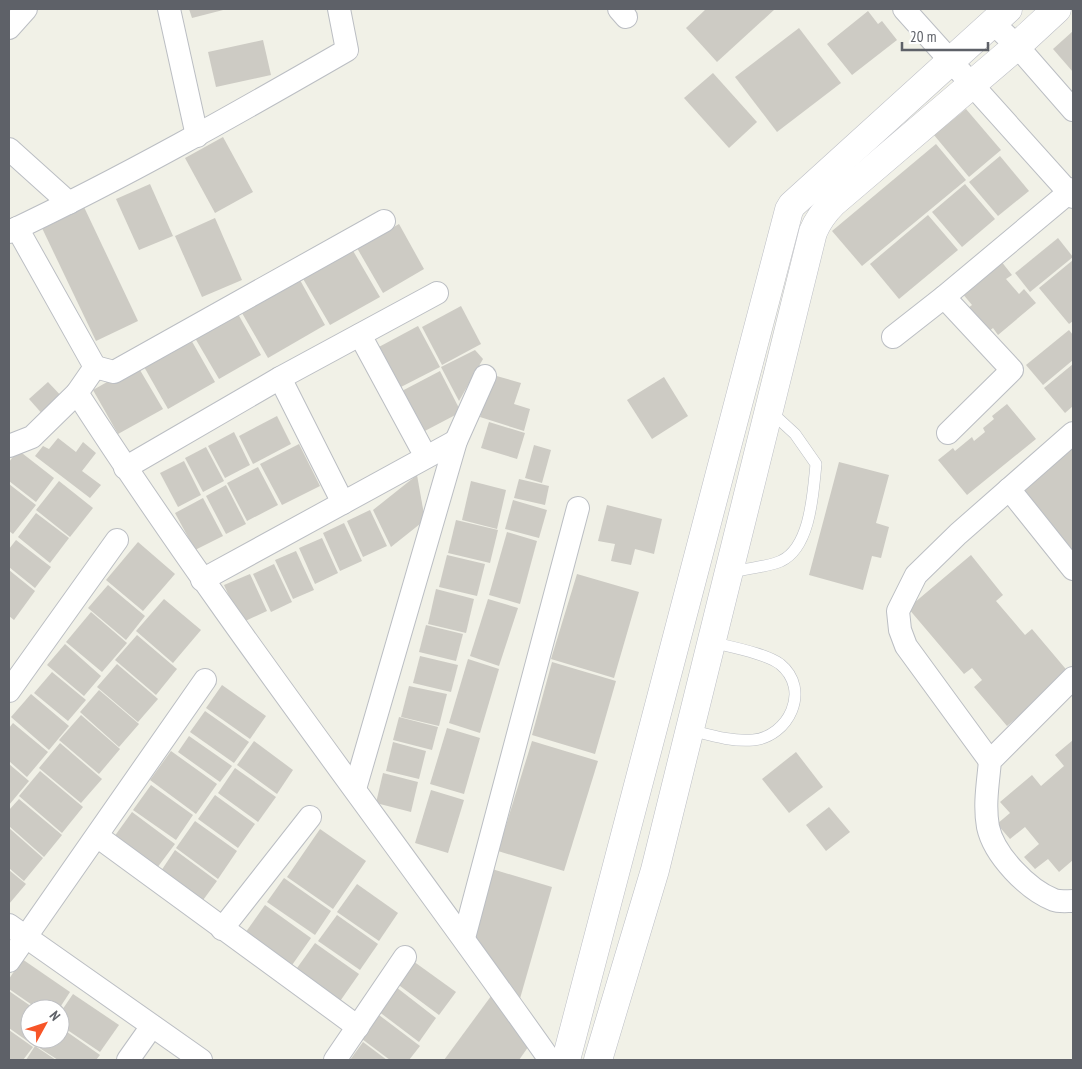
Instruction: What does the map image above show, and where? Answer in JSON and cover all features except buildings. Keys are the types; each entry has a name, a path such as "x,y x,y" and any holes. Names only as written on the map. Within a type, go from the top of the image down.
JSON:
{"street":[{"path":"9,28 26,9"},
{"path":"170,9 197,136"},
{"path":"338,9 347,50 197,136 13,230 95,367 114,372 384,221"},
{"path":"893,338 1072,193 904,9"},
{"path":"598,1060 654,870 817,222 823,212 833,203 1057,9"},
{"path":"566,1060 789,210 950,61 994,14 1016,46 1073,110"},
{"path":"9,149 69,203"},
{"path":"125,468 280,378 437,293"},
{"path":"944,297 1012,370 948,433"},
{"path":"360,335 426,457"},
{"path":"9,446 32,438 77,393 95,367"},
{"path":"355,789 456,441 485,376"},
{"path":"280,378 343,503"},
{"path":"77,393 125,468 202,580 464,938 550,1060"},
{"path":"990,761 906,646 900,630 898,611 916,575 958,534 1073,433"},
{"path":"202,580 456,441"},
{"path":"1009,489 1073,569"},
{"path":"464,938 578,508"},
{"path":"9,691 117,540"},
{"path":"694,575 727,579"},
{"path":"1073,678 990,761 986,809 989,829 997,849 1014,870 1032,887 1056,901 1073,901"},
{"path":"9,960 17,932 97,836 205,680"},
{"path":"222,929 310,817"},
{"path":"97,836 358,1027"},
{"path":"17,932 201,1060"},
{"path":"335,1060 405,957"},
{"path":"128,1060 152,1026"}],"lane":[{"path":"727,579 781,561 795,550 802,538 808,520 816,464 795,434 769,410"},
{"path":"690,730 734,740 755,740 772,734 780,727 794,706 797,692 793,678 779,664 756,654 711,642"}]}
